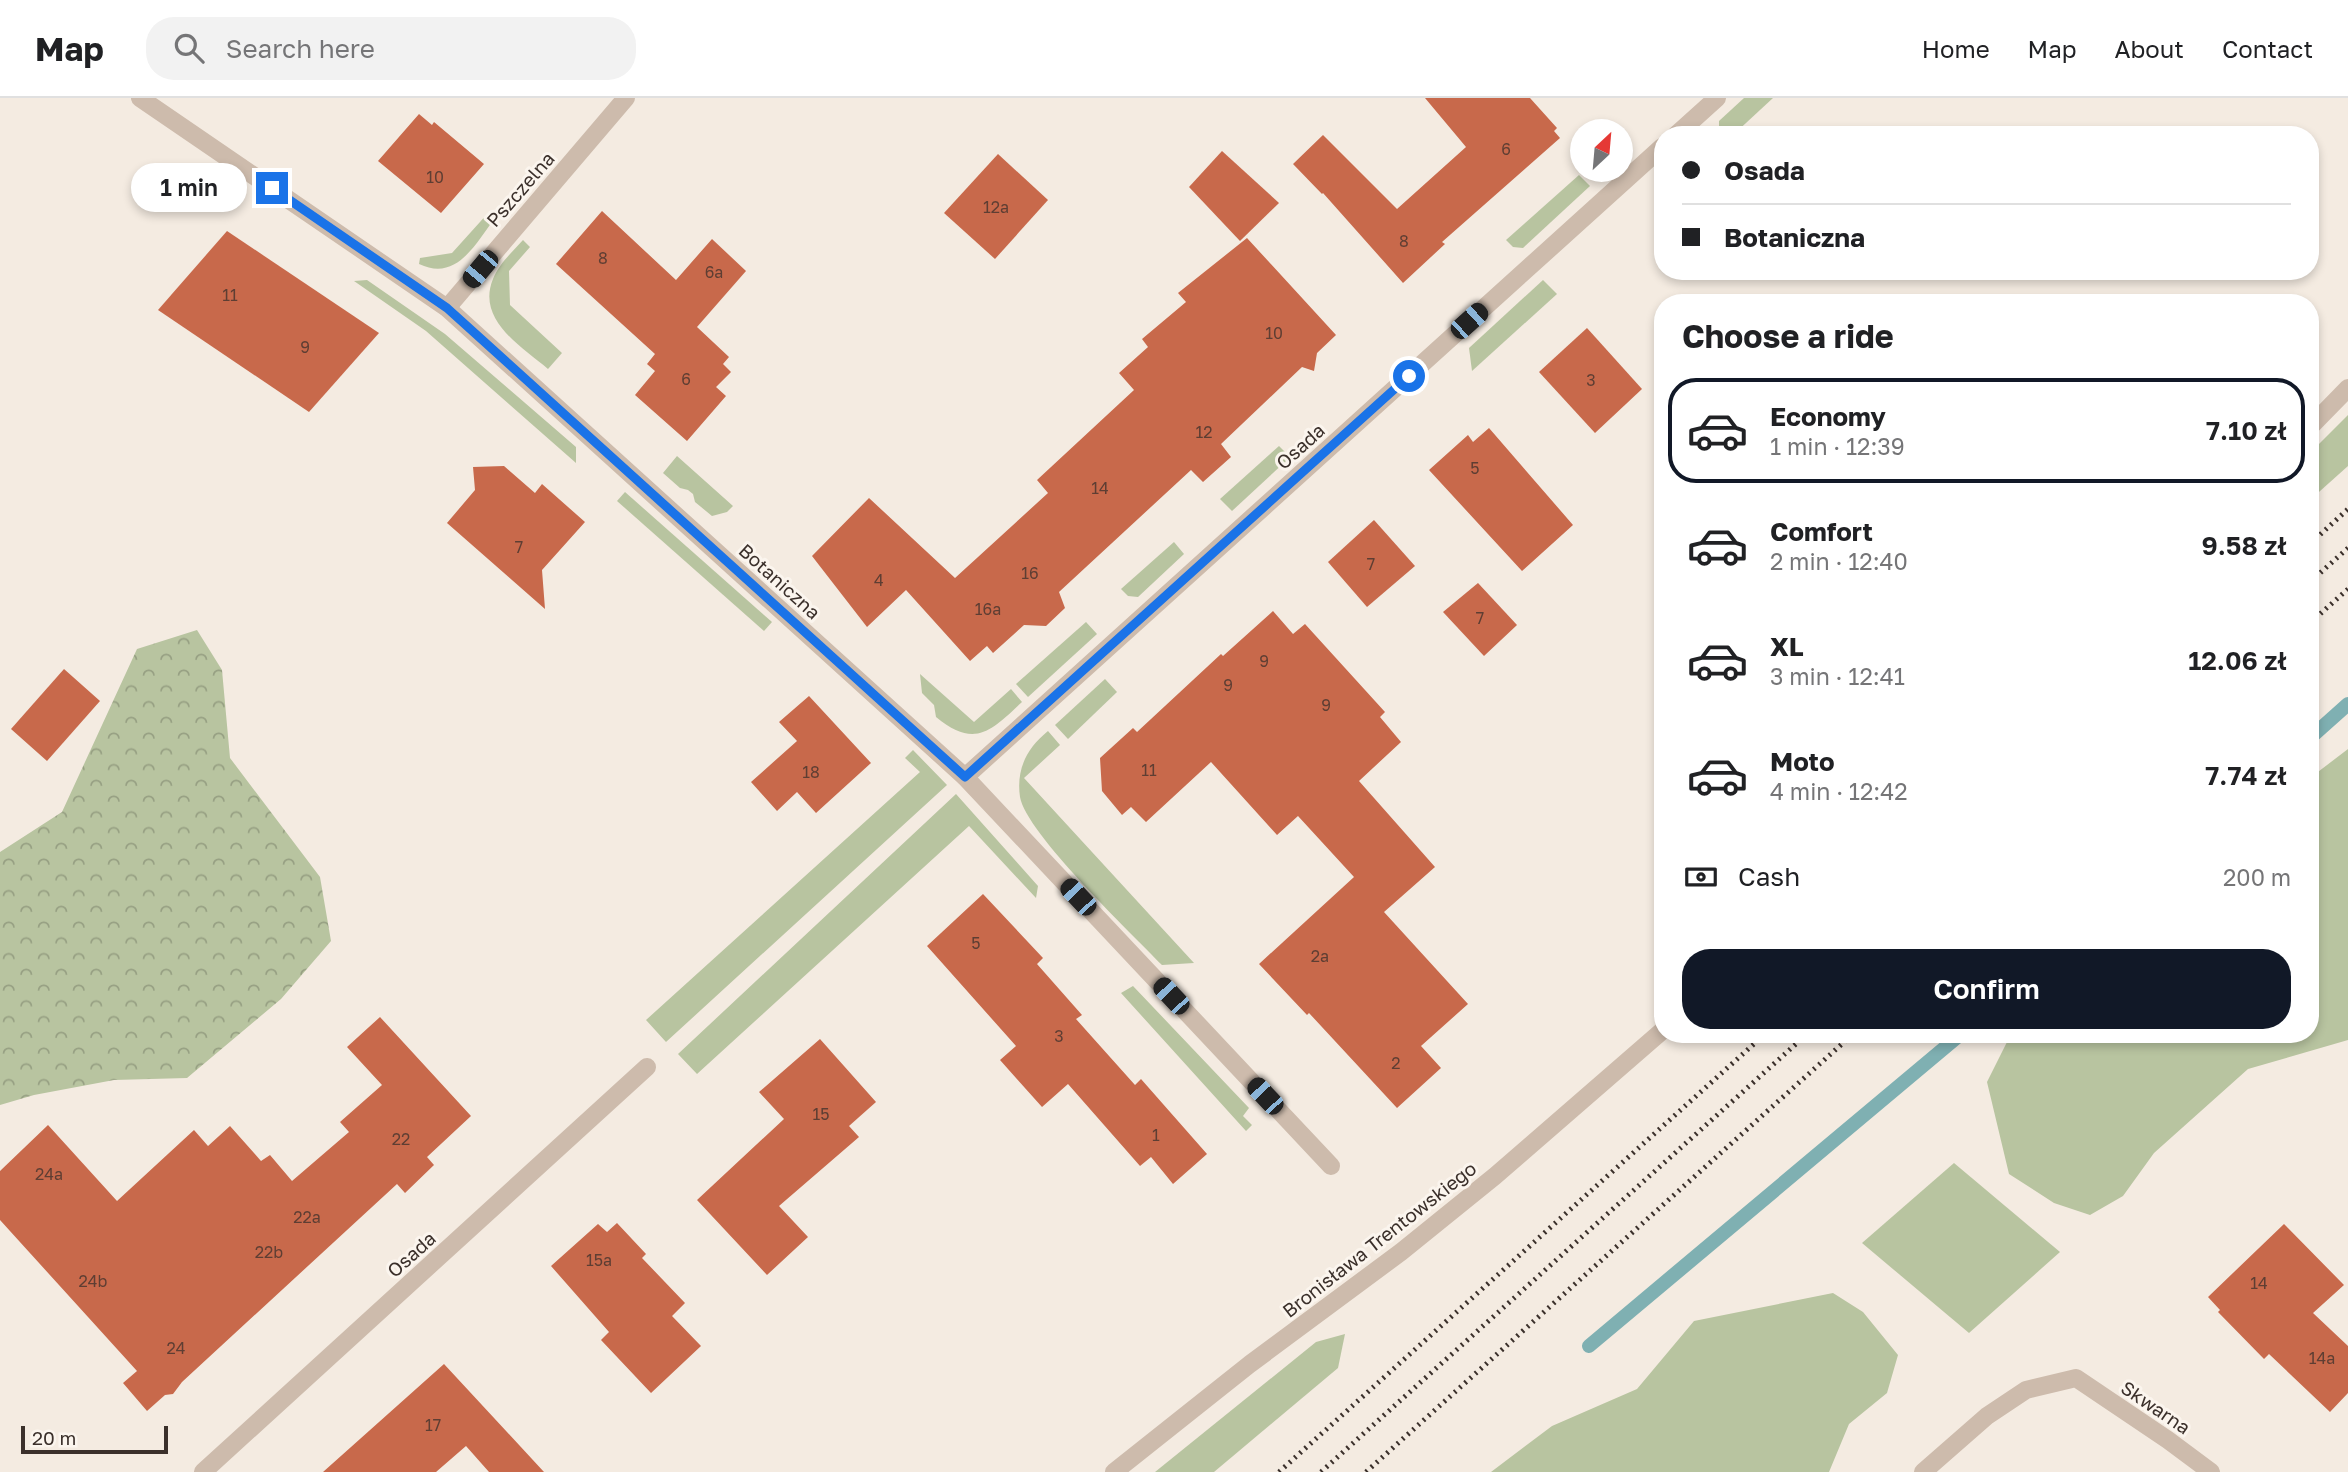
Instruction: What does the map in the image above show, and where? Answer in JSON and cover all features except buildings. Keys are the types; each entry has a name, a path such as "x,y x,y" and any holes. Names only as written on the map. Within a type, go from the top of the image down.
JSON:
{"street":[{"name":"Botaniczna","path":"140,98 447,308 965,777 1331,1166"},
{"name":"Pszczelna","path":"447,308 626,98"},
{"path":"1686,126 1717,98"},
{"name":"Osada","path":"965,777 1654,154"},
{"path":"2319,418 2348,388"},
{"name":"Bronisława Trentowskiego","path":"1114,1472 1250,1364 1401,1252 1495,1176 1654,1038"},
{"name":"Osada","path":"203,1472 647,1068"},
{"name":"Skwarna","path":"1923,1472 1987,1416 2026,1390 2076,1378 2211,1472"}],"green space":[{"path":"1744,98 1773,98 1743,126 1719,126 1719,121"},
{"path":"1571,182 1586,182 1590,186 1523,248 1513,247 1506,240"},
{"path":"489,212 495,218 464,258 444,268 419,264 420,258 452,253"},
{"path":"523,240 530,247 509,271 510,305 562,353 548,369 504,331 491,307 489,294 493,279 506,258"},
{"path":"367,280 445,334 576,447 576,463 426,331 354,281"},
{"path":"1543,280 1557,294 1472,371 1469,348"},
{"path":"2348,415 2348,466 2319,492 2319,444"},
{"path":"1279,446 1286,453 1286,461 1232,511 1220,499"},
{"path":"677,456 733,506 727,512 712,516 695,502 693,494 680,488 663,473"},
{"path":"625,492 772,622 764,631 617,501"},
{"path":"1174,542 1184,554 1138,597 1128,596 1121,589"},
{"path":"1086,622 1097,634 1028,697 1016,684"},
{"path":"197,630 222,670 230,758 320,877 331,941 281,999 187,1078 114,1080 34,1095 0,1105 0,852 62,812 137,649"},
{"path":"920,674 974,722 1011,689 1022,702 991,728 972,734 962,732 936,717 934,705 922,693"},
{"path":"1105,679 1117,692 1068,739 1055,725"},
{"path":"1048,731 1060,745 1024,778 1194,963 1162,965 1082,883 1027,813 1020,797 1022,768 1029,752"},
{"path":"2348,749 2348,1040 2248,1069 2154,1153 2123,1196 2090,1215 2054,1203 2009,1174 1987,1082 2006,1043 2319,1043 2319,771"},
{"path":"913,750 947,785 666,1042 646,1020 920,772 905,758"},
{"path":"956,794 1038,886 1036,898 969,826 697,1074 678,1054"},
{"path":"1133,986 1249,1108 1243,1116 1252,1125 1246,1131 1121,993"},
{"path":"1954,1163 2060,1252 1969,1333 1862,1243"},
{"path":"1833,1293 1863,1312 1898,1355 1887,1393 1849,1424 1829,1472 1491,1472 1552,1426 1637,1389 1694,1321"},
{"path":"1345,1334 1338,1368 1214,1472 1155,1472 1316,1342"}],"waterway":[{"path":"2319,730 2348,704"},
{"path":"1589,1346 1950,1043"}],"railway":[{"path":"2319,536 2348,509"},
{"path":"2319,574 2348,548"},
{"path":"2319,615 2348,589"},
{"path":"1279,1472 1755,1043"},
{"path":"1321,1472 1797,1043"},
{"path":"1366,1472 1843,1043"}],"route":[{"path":"272,188 447,308 965,777 1409,376"}]}
